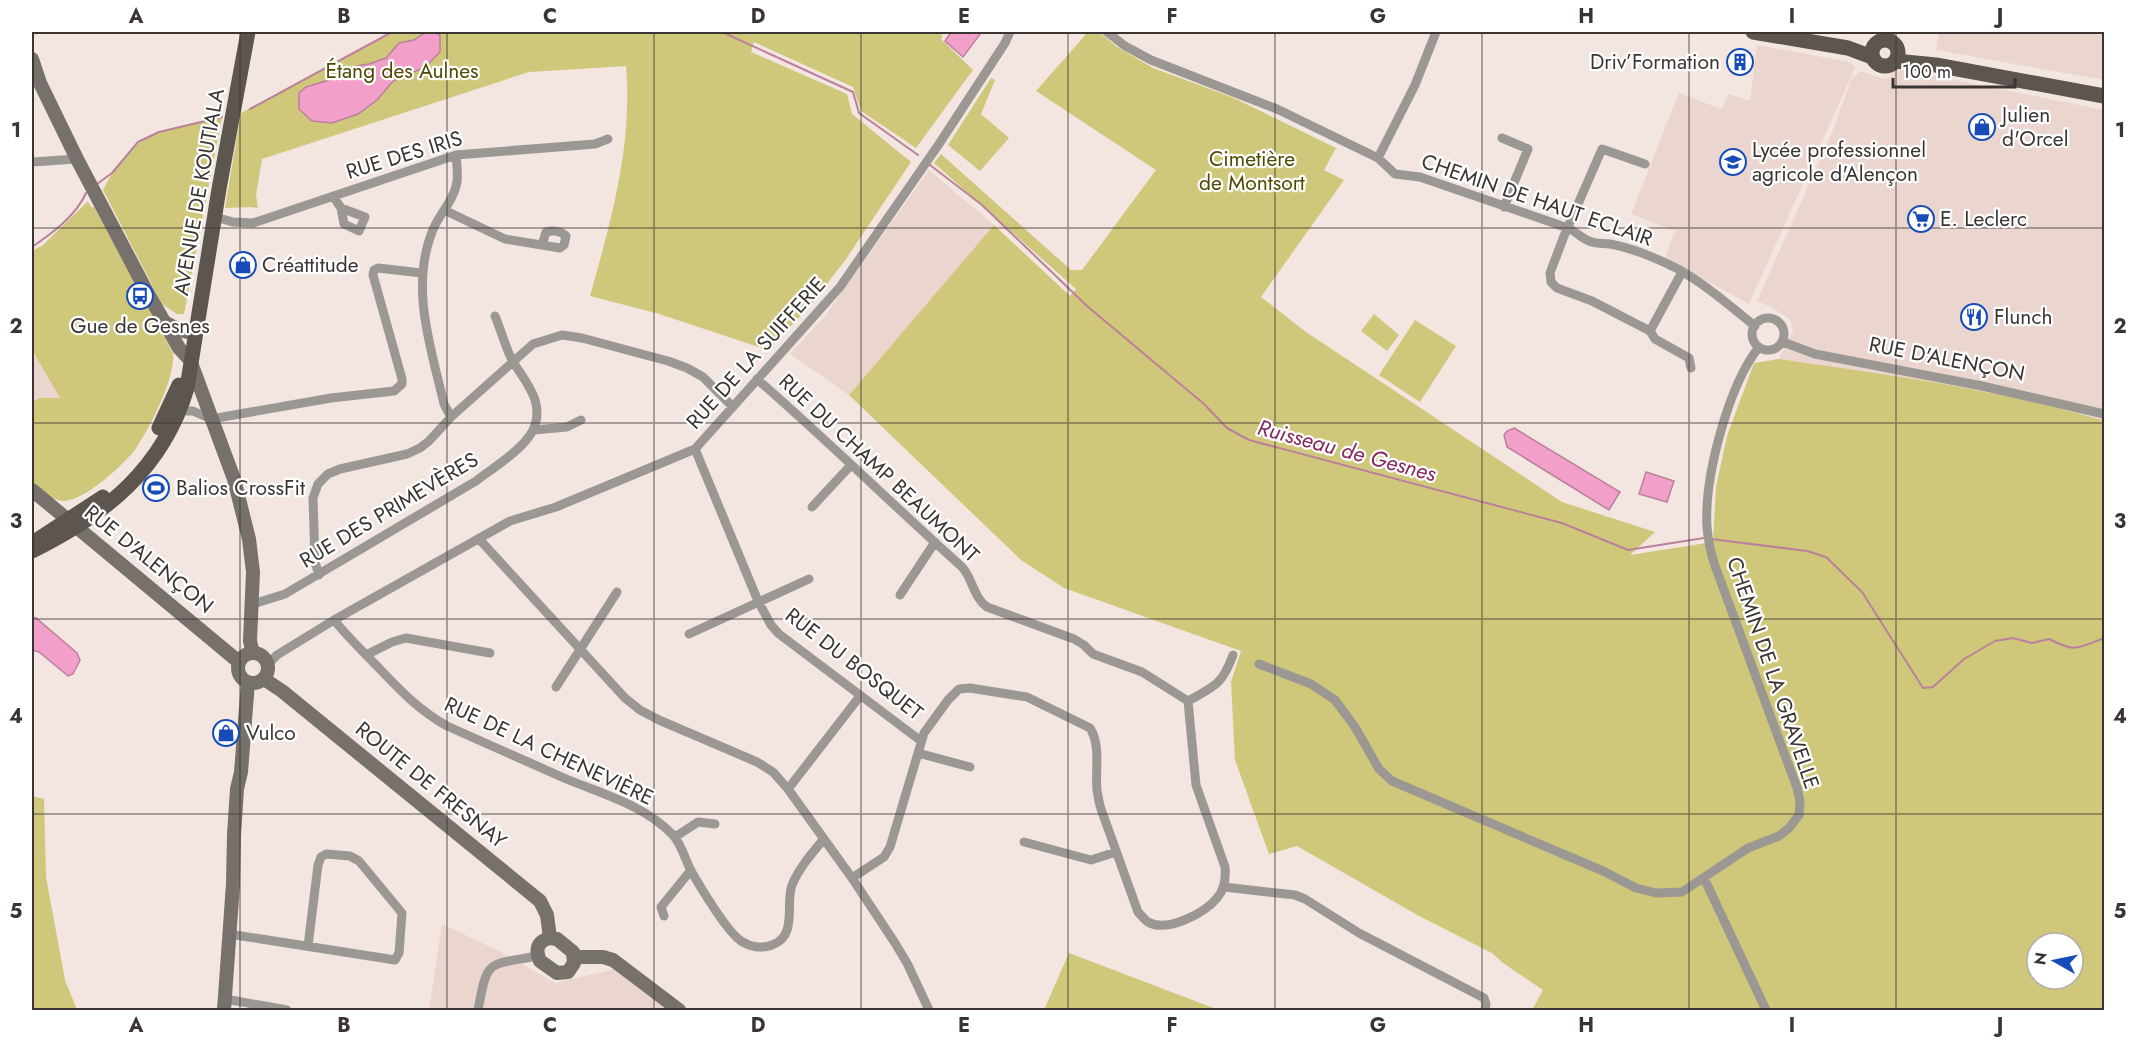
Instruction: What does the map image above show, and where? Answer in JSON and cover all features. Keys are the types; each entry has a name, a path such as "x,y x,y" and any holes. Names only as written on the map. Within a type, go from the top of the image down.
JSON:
{"main road":[{"name":"AVENUE DE KOUTIALA","path":"32,544 72,523 102,511 132,484 154,455 180,411 187,388 248,32"},
{"path":"1753,32 1848,48 1886,45 1936,65 2104,96"},
{"name":"AVENUE DE KOUTIALA","path":"32,551 72,523 129,472 147,450 167,414 190,360"}],"street":[{"name":"RUE DE LA SUIFFERIE","path":"268,664 277,655 334,620 510,521 556,507 695,449 840,286 939,144 1010,32"},
{"name":"CHEMIN DE HAUT ECLAIR","path":"1107,32 1125,46 1151,60 1277,109 1378,158 1395,174 1420,177 1568,228 1579,233 1586,240 1627,248 1682,272 1755,326"},
{"path":"1378,158 1415,85 1436,32"},
{"path":"32,59 40,83 77,159 146,290 179,348 190,360 234,480 245,520 253,572 250,641 253,653"},
{"path":"1502,138 1528,149 1504,207"},
{"name":"RUE DES IRIS","path":"215,217 233,222 253,223 456,154 595,144 608,139"},
{"path":"1646,164 1602,149 1559,248 1550,273 1551,282 1557,288 1592,301 1650,330 1655,339 1689,358 1691,368"},
{"path":"451,417 444,404 423,316 422,273 432,231 455,189 456,154"},
{"path":"32,162 77,159"},
{"path":"333,196 341,208"},
{"path":"444,210 505,239 542,245"},
{"path":"180,411 193,411 211,418 331,398 394,391 399,388 402,379 373,275 374,270 378,268 422,273"},
{"path":"1650,330 1682,272"},
{"path":"495,316 513,361 534,393 536,414 534,430 567,427 581,420"},
{"path":"1762,320 1777,321 1784,332 1783,342 1772,350 1759,347 1753,339 1755,326 1762,320"},
{"path":"166,323 179,330 196,334"},
{"path":"319,575 315,562 313,498 318,484 328,474 340,469 407,454 420,448 532,344 562,335 582,338 687,368 703,377 733,407"},
{"name":"RUE D'ALENÇON","path":"1783,342 1815,354 1982,386 2104,414"},
{"name":"CHEMIN DE LA GRAVELLE","path":"1259,664 1311,684 1335,700 1355,727 1379,769 1392,781 1603,871 1636,888 1656,893 1682,892 1748,848 1779,836 1799,815 1800,802 1708,543 1707,524 1716,446 1734,394 1750,358 1759,347"},
{"name":"RUE DU CHAMP BEAUMONT","path":"758,379 971,576 976,595 981,603 1074,639 1093,654 1142,672 1188,701"},
{"name":"RUE DES PRIMEVÈRES","path":"253,604 285,594 476,481 506,459 534,430"},
{"name":"RUE DU BOSQUET","path":"695,449 758,601 771,625 779,634 921,741"},
{"path":"812,507 851,465"},
{"name":"RUE D'ALENÇON","path":"32,490 239,662"},
{"path":"479,539 614,688 640,711 758,762 773,772 788,789 852,878 907,963 929,1011"},
{"path":"900,595 935,542"},
{"path":"688,634 809,579"},
{"path":"556,687 618,592"},
{"name":"RUE DE LA CHENEVIÈRE","path":"334,620 349,639 415,705 440,722 564,778 630,804 655,819 675,837 691,870 724,923 741,941 758,948 774,945 784,935 790,920 789,900 792,885 808,857 823,840"},
{"path":"366,655 406,638 490,652"},
{"path":"253,653 262,656 268,664 268,672 259,682 248,682 238,672 239,662 245,656 253,653"},
{"path":"852,878 884,857 890,847 924,733 959,689 970,688 1027,697 1090,728 1095,735 1097,791 1101,809 1138,912 1147,922 1166,925 1176,924 1200,911 1217,899 1224,887 1226,867 1193,775 1188,701 1216,686 1227,674 1233,655"},
{"name":"ROUTE DE FRESNAY","path":"264,679 291,698 540,902 547,915 550,938"},
{"path":"248,682 241,772 237,789 225,1005 287,1011"},
{"path":"788,789 860,696"},
{"path":"918,753 970,767"},
{"path":"675,837 698,822 715,824"},
{"path":"1024,842 1091,860 1116,852"},
{"path":"229,934 395,960 399,953 402,913 359,861 350,856 326,854 321,857 318,865 308,946"},
{"path":"664,916 662,907 691,870"},
{"path":"1704,878 1766,1011"},
{"path":"1224,887 1295,895 1305,899 1359,933 1484,998 1485,1011"},
{"path":"550,938 557,939 573,952 574,963 568,972 557,973 540,961 537,956 539,944 550,938"},
{"path":"478,1011 486,974 491,966 502,961 537,956"},
{"path":"574,957 603,957 613,960 679,1011"}],"shaded area":[{"name":"Étang des Aulnes","path":"426,32 440,35 440,52 425,67 393,81 377,100 358,114 332,123 312,121 299,109 299,93 306,87 329,80 356,66 386,58 399,43 414,40"},
{"path":"951,32 981,33 963,57 945,41"},
{"path":"1939,32 2104,32 2104,80 1936,50"},
{"name":"Lycée professionnel agricole d'Alençon","path":"1757,45 1850,62 1855,68 1749,304 1665,258 1675,231 1631,214 1679,93 1721,109 1729,94 1750,101"},
{"path":"1895,68 2104,110 2104,421 1983,391 1779,359 1793,331 1790,319 1757,301 1831,135 1851,80 1860,71 1884,79 1890,77"},
{"path":"929,170 994,225 849,395 790,354 825,316"},
{"path":"32,350 60,398 40,398 32,402"},
{"path":"1514,428 1620,492 1609,510 1507,447 1504,435"},
{"path":"1646,472 1674,481 1667,502 1639,494"},
{"path":"32,617 77,653 80,660 73,674 68,676 39,652 32,650"},
{"path":"442,924 497,950 555,983 615,969 668,1010 429,1010"}],"green space":[{"path":"392,32 938,32 943,36 941,39 973,70 916,148 861,111 853,87 754,42 751,52 847,94 852,114 911,162 846,259 810,306 768,350 656,313 590,296 612,211 623,154 626,125 626,66 529,72 262,159 256,195 258,208 225,208 241,113"},
{"name":"Cimetière de Montsort","path":"1088,32 1099,32 1117,47 1153,68 1234,98 1336,148 1324,170 1344,180 1261,297 1306,332 1562,502 1655,532 1630,555 1713,542 1716,487 1727,436 1754,363 1779,359 1902,377 2024,400 2104,421 2104,1010 1532,1010 1543,990 1492,953 1419,916 1297,846 1269,854 1235,760 1231,682 1241,651 1064,588 1021,560 849,395 994,225 1070,296 1076,289 934,163 941,154 1071,270 1082,270 1156,170 1036,91"},
{"path":"991,78 995,80 981,114 1009,138 980,171 948,145"},
{"path":"222,117 184,314 177,314 162,304 103,190 125,157 148,137 165,130"},
{"path":"88,201 91,207 94,207 173,353 173,363 160,403 134,451 111,474 91,489 72,500 63,501 50,496 32,482 32,402 40,398 60,398 32,350 32,251 43,245"},
{"path":"1374,314 1399,335 1387,351 1361,331"},
{"path":"1415,320 1456,346 1420,402 1379,375"},
{"path":"32,796 44,799 46,877 65,980 77,1010 32,1010"},
{"path":"1069,953 1216,1009 1221,1010 1044,1010"}],"waterway":[{"name":"Ruisseau de Gesnes","path":"250,109 392,32"},
{"name":"Ruisseau de Gesnes","path":"722,32 853,92 859,113 918,155"},
{"name":"Ruisseau de Gesnes","path":"97,184 112,173 138,142 159,132 222,117"},
{"name":"Ruisseau de Gesnes","path":"930,165 982,205 1087,306 1204,404 1227,428 1249,440 1562,523 1628,550 1704,538"},
{"name":"Ruisseau de Gesnes","path":"32,247 70,217 86,193"},
{"name":"Ruisseau de Gesnes","path":"1711,539 1807,551 1826,557 1862,592 1923,688 1933,687 1964,659 1995,641 2013,638 2032,643 2049,639 2077,648 2104,638"}],"place":[{"name":"Driv’Formation","path":"1740,62"},
{"name":"Julien d'Orcel","path":"1982,127"},
{"name":"Lycée professionnel agricole d'Alençon","path":"1733,162"},
{"name":"E. Leclerc","path":"1921,219"},
{"name":"Créattitude","path":"243,265"},
{"name":"Gue de Gesnes","path":"140,296"},
{"name":"Flunch","path":"1974,317"},
{"name":"Balios CrossFit","path":"156,488"},
{"name":"Vulco","path":"226,733"}]}
